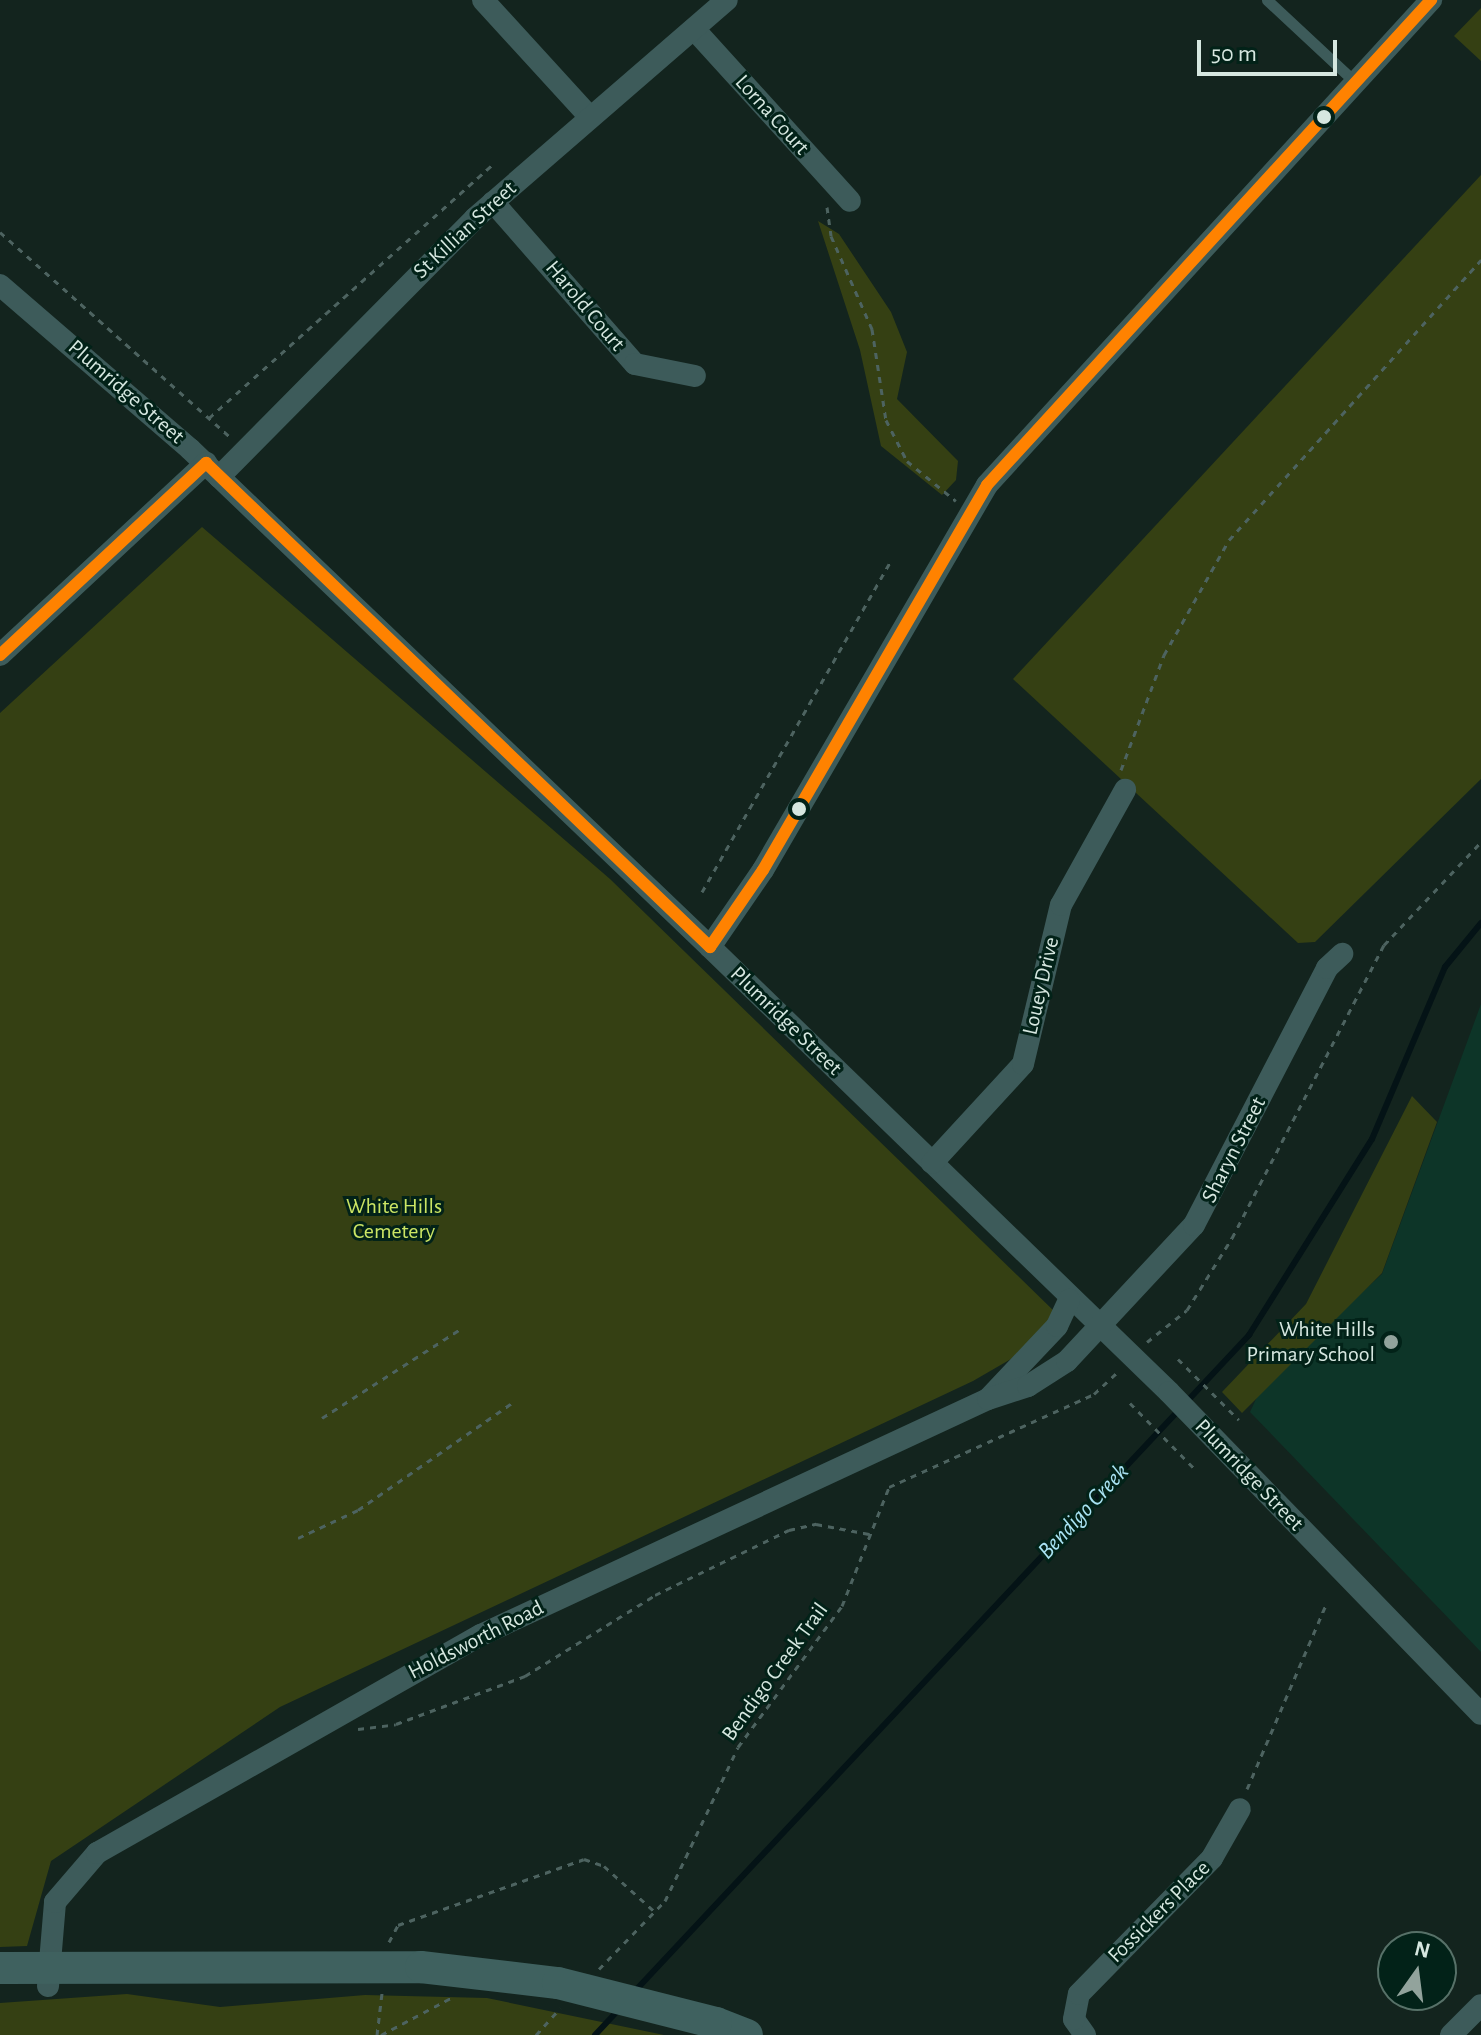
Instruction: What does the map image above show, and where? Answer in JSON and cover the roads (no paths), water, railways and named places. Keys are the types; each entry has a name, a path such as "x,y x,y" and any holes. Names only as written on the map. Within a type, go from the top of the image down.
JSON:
{"main road":[{"path":"0,1986 47,1976 322,1966 452,1969 716,2023 747,2035"},
{"path":"0,1968 47,1976"}],"street":[{"path":"483,0 590,117"},
{"name":"St Killian Street","path":"0,655 212,470 493,202 727,0"},
{"path":"710,947 763,870 969,510 1077,379 1431,0"},
{"name":"Lorna Court","path":"694,29 850,201"},
{"name":"Harold Court","path":"493,202 635,364 695,376"},
{"name":"Plumridge Street","path":"0,285 212,470 710,947 1069,1300 1169,1392 1481,1714"},
{"name":"Louey Drive","path":"932,1163 1023,1064 1061,905 1122,784"},
{"name":"Sharyn Street","path":"1099,1329 1200,1217 1327,968 1342,954"},
{"name":"Holdsworth Road","path":"988,1399 1057,1326 1069,1300"},
{"name":"Holdsworth Road","path":"47,1976 55,1902 97,1853 481,1635 988,1399 1047,1376 1099,1329"},
{"name":"Fossickers Place","path":"1085,2035 1074,2011 1084,1988 1212,1858 1240,1809"},
{"path":"1451,2035 1481,2005"}],"lane":[{"path":"1267,0 1355,82"}],"waterway":[{"name":"Bendigo Creek","path":"635,1991 1249,1335 1372,1139 1445,967 1481,923"},
{"name":"Bendigo Creek","path":"595,2035 620,2008"}],"place":[{"name":"White Hills Primary School","path":"1391,1342"}],"park label":[{"name":"White Hills Cemetery","path":"394,1218"}]}
